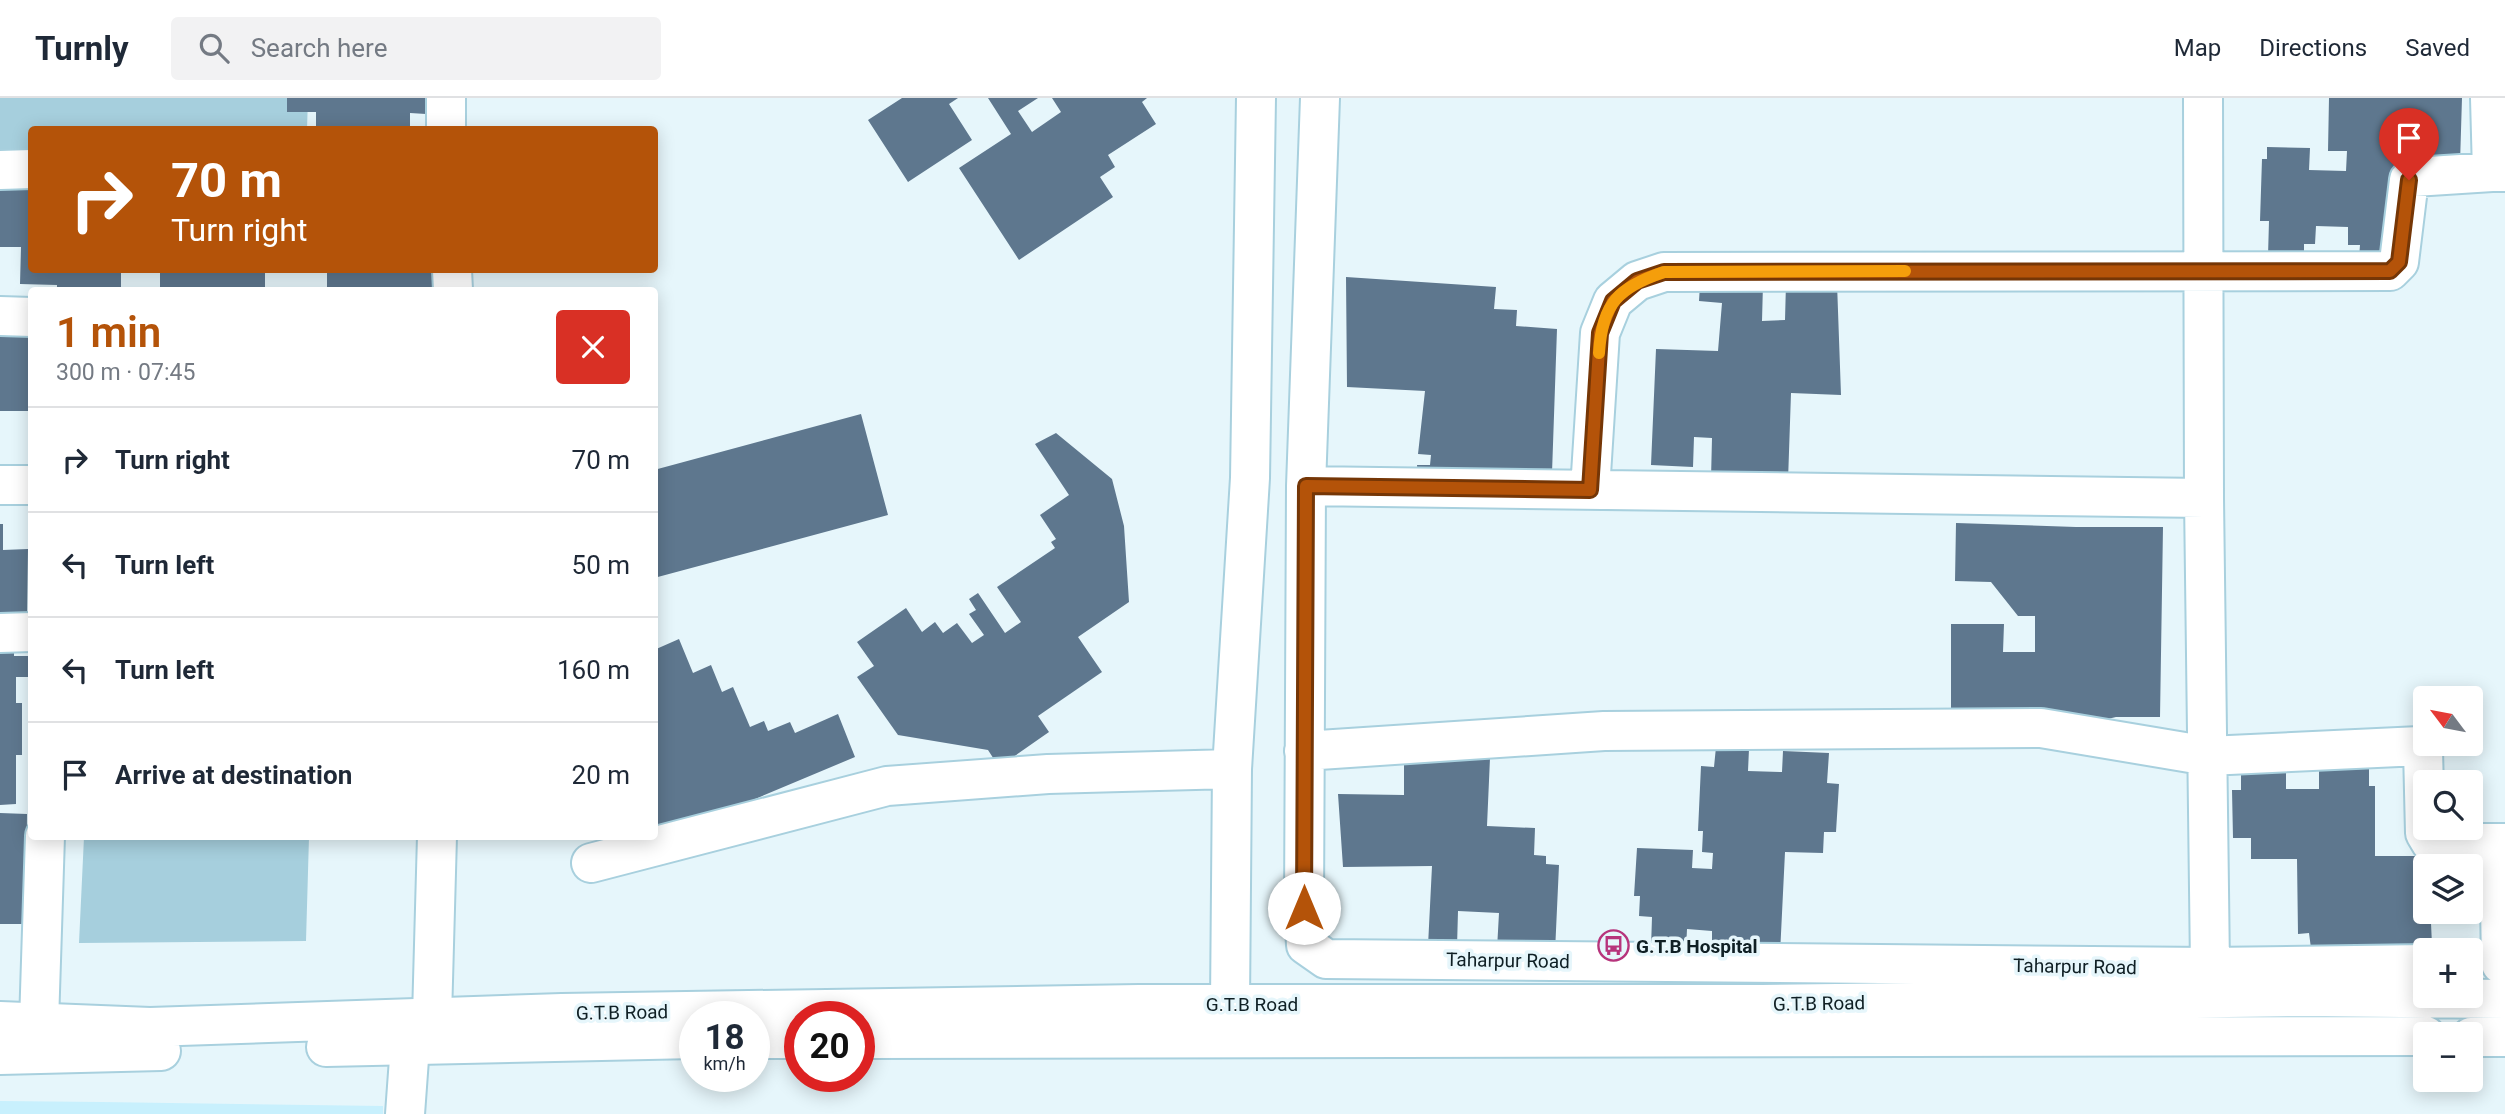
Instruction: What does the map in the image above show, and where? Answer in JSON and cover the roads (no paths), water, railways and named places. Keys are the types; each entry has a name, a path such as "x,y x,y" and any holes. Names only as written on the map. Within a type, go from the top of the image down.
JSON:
{"main road":[{"path":"446,98 446,126"},
{"path":"1230,1003 1232,769 1250,478 1256,98"},
{"name":"Taharpur Road","path":"1321,98 1306,486 1306,945 1326,959 2210,967 2413,964"},
{"path":"2203,98 2204,498 2210,967"},
{"path":"1590,490 1600,333 1613,301 1637,281 1664,272 2390,271 2399,262 2409,180 2414,177 2498,172 2490,98"},
{"path":"0,170 28,169"},
{"path":"0,316 28,317"},
{"path":"0,485 28,485"},
{"path":"1306,486 2204,498"},
{"path":"0,633 28,632"},
{"path":"1304,751 1604,731 2041,728 2208,756 2420,746 2423,749 2425,833 2431,843 2502,843 2496,973"},
{"path":"592,863 887,786 1048,775 1232,769"},
{"path":"39,1023 45,840"},
{"path":"405,1114 421,1031 437,840"},
{"name":"G.T.B Road","path":"0,1055 421,1031 589,1013 1230,1003 1776,1004 2298,997 2496,973"},
{"name":"G.T.B Road","path":"0,1021 150,1027 679,1039"},
{"name":"G.T.B Road","path":"875,1039 2413,1036"},
{"path":"2483,1037 2505,1037"}],"place":[{"name":"G.T.B Hospital","path":"1613,946"}]}
